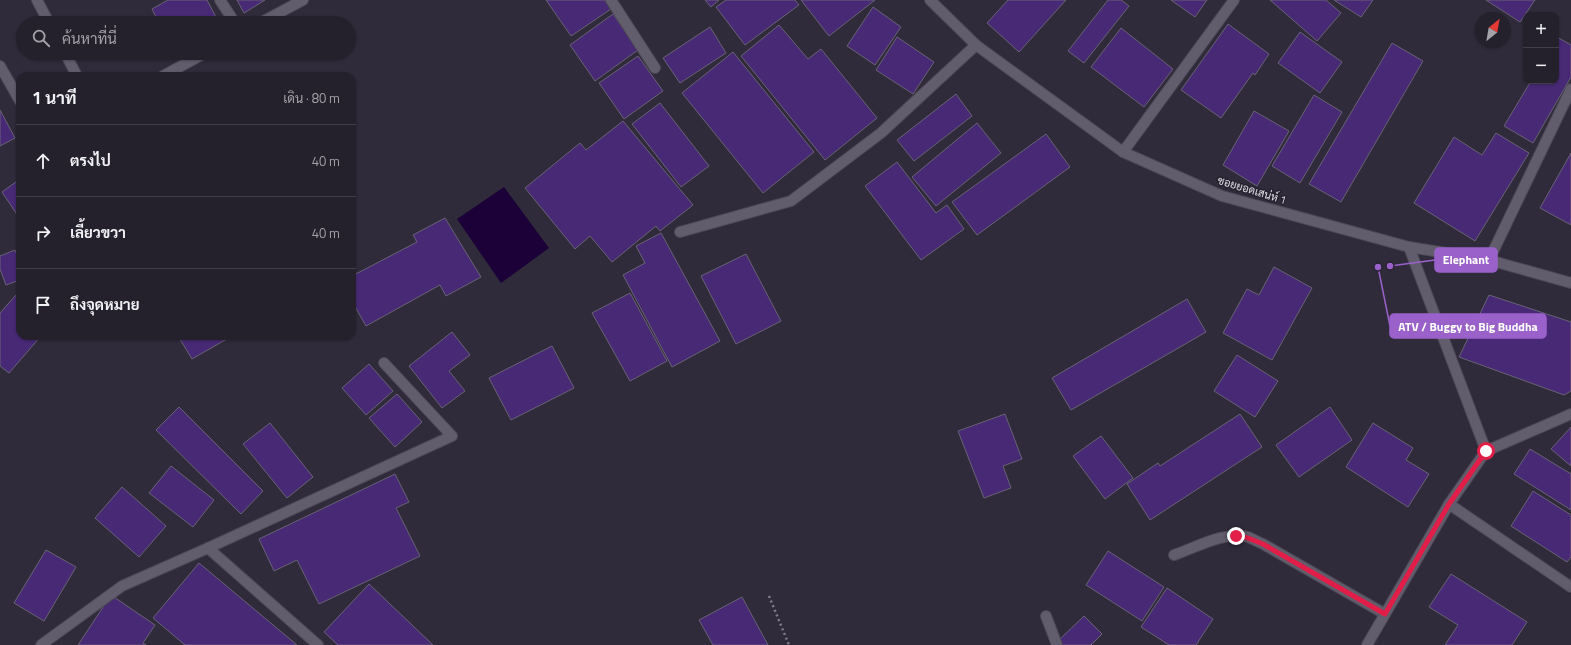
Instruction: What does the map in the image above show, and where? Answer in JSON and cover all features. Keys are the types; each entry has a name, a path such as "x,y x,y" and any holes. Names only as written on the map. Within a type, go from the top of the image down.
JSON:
{"street":[{"path":"37,0 45,16"},
{"path":"220,0 230,16"},
{"path":"273,16 303,0"},
{"path":"611,0 655,68"},
{"name":"ซอยยอดเสน่ห์ 1","path":"930,0 976,45 1123,152 1222,196 1410,247 1489,260 1571,283"},
{"path":"1123,152 1234,0"},
{"path":"680,232 791,201 881,133 976,45"},
{"path":"69,60 75,72"},
{"path":"170,72 192,60"},
{"path":"0,66 16,94"},
{"path":"1489,260 1571,89"},
{"path":"1410,247 1486,451"},
{"path":"41,645 122,586 452,436 384,363"},
{"path":"1367,645 1449,504 1486,451 1571,414"},
{"path":"1449,504 1571,587"},
{"path":"1174,555 1222,537 1236,536 1248,538 1263,544 1385,614"},
{"path":"208,548 318,645"},
{"path":"1046,616 1057,645"}],"path":[{"path":"769,596 789,645"}],"shaded area":[{"path":"504,187 549,248 501,283 457,219"}],"building":[{"path":"168,0 207,0 215,16 156,16 152,9"},
{"path":"237,0 265,0 244,13"},
{"path":"546,0 605,0 611,9 571,36"},
{"path":"705,0 719,0 711,7"},
{"path":"726,0 795,0 799,5 745,45 716,7"},
{"path":"801,0 875,0 829,36"},
{"path":"1008,0 1066,0 1019,52 987,23"},
{"path":"1108,0 1121,0 1129,6 1084,63 1068,51"},
{"path":"1171,0 1207,0 1195,17"},
{"path":"1270,0 1326,0 1341,13 1317,41"},
{"path":"1334,0 1373,0 1361,17"},
{"path":"1486,0 1535,0 1527,12 1523,12 1523,18 1520,22 1511,16 1511,12 1505,12"},
{"path":"873,7 901,27 875,65 847,46"},
{"path":"613,14 638,50 595,81 570,45"},
{"path":"1228,24 1269,54 1255,75 1253,73 1221,118 1181,90"},
{"path":"779,25 808,59 821,49 877,118 825,160 741,56"},
{"path":"710,27 726,53 680,83 663,58"},
{"path":"1121,28 1173,69 1144,107 1091,67"},
{"path":"1300,32 1342,62 1320,93 1278,63"},
{"path":"897,37 934,62 913,94 876,70"},
{"path":"1559,38 1571,45 1571,77 1533,143 1504,126 1529,84 1559,84"},
{"path":"1392,43 1423,61 1341,202 1309,184"},
{"path":"733,52 814,152 763,193 682,93"},
{"path":"638,56 663,91 624,119 599,83"},
{"path":"956,94 972,116 914,161 897,140"},
{"path":"1314,95 1342,112 1300,183 1272,166"},
{"path":"660,103 709,166 681,187 632,124"},
{"path":"0,110 15,138 0,146"},
{"path":"1254,111 1289,131 1257,186 1223,165"},
{"path":"623,121 693,205 660,231 656,226 612,262 590,236 575,249 525,188 580,143 586,150"},
{"path":"977,123 1001,153 936,206 912,177"},
{"path":"1496,133 1529,153 1475,241 1414,203 1454,137 1482,155"},
{"path":"1046,134 1070,167 977,235 952,202"},
{"path":"1571,153 1571,225 1540,208"},
{"path":"897,162 936,213 947,205 964,229 921,260 865,186"},
{"path":"16,182 16,213 2,192"},
{"path":"445,218 481,277 446,296 440,285 366,326 356,308 356,274 417,242 413,235"},
{"path":"661,233 720,341 672,367 623,275 645,263 636,246"},
{"path":"15,250 16,281 6,285 0,269 0,256"},
{"path":"746,254 781,321 736,344 701,276"},
{"path":"1274,267 1312,288 1272,360 1223,333 1247,289 1259,295"},
{"path":"630,293 667,361 630,381 592,313"},
{"path":"16,295 16,340 38,340 9,373 0,366 0,313"},
{"path":"1489,295 1571,322 1571,391 1564,395 1459,357"},
{"path":"1187,299 1206,332 1071,410 1052,378"},
{"path":"452,332 470,355 449,371 465,391 442,408 409,366"},
{"path":"180,340 225,340 192,359"},
{"path":"552,346 574,388 511,420 489,378"},
{"path":"1237,355 1278,381 1255,417 1214,391"},
{"path":"369,364 393,391 366,415 342,388"},
{"path":"397,394 422,422 395,447 369,418"},
{"path":"179,407 263,491 241,514 156,430"},
{"path":"1330,407 1352,440 1299,477 1276,445"},
{"path":"1005,414 1022,459 1003,466 1011,488 984,498 958,431"},
{"path":"1240,414 1262,447 1150,520 1127,484 1158,463 1160,466"},
{"path":"270,423 313,477 287,498 243,444"},
{"path":"1373,423 1413,448 1406,460 1429,474 1408,507 1346,467"},
{"path":"1571,427 1571,466 1551,449"},
{"path":"1101,436 1133,478 1105,499 1073,456"},
{"path":"1530,449 1571,474 1571,510 1514,474"},
{"path":"171,466 214,500 193,527 149,493"},
{"path":"395,474 409,502 396,508 420,556 319,604 297,560 274,571 259,539"},
{"path":"122,487 166,526 139,557 95,518"},
{"path":"1533,491 1571,515 1571,557 1567,562 1511,526"},
{"path":"46,550 76,567 44,621 14,603"},
{"path":"1108,551 1164,587 1142,621 1086,585"},
{"path":"199,563 297,645 185,645 153,618"},
{"path":"1451,574 1527,622 1512,645 1445,645 1458,625 1429,607"},
{"path":"369,584 433,645 338,645 324,632"},
{"path":"1167,588 1213,619 1196,645 1169,645 1141,627"},
{"path":"111,595 155,625 143,643 146,645 78,645"},
{"path":"742,597 768,645 713,645 699,620"},
{"path":"1084,616 1102,634 1091,645 1062,645 1058,641"}],"place":[{"name":"Elephant","path":"1390,266"},
{"name":"ATV / Buggy to Big Buddha","path":"1378,267"}],"route":[{"path":"1236,536 1248,538 1263,544 1385,614 1449,504 1486,451"}]}
